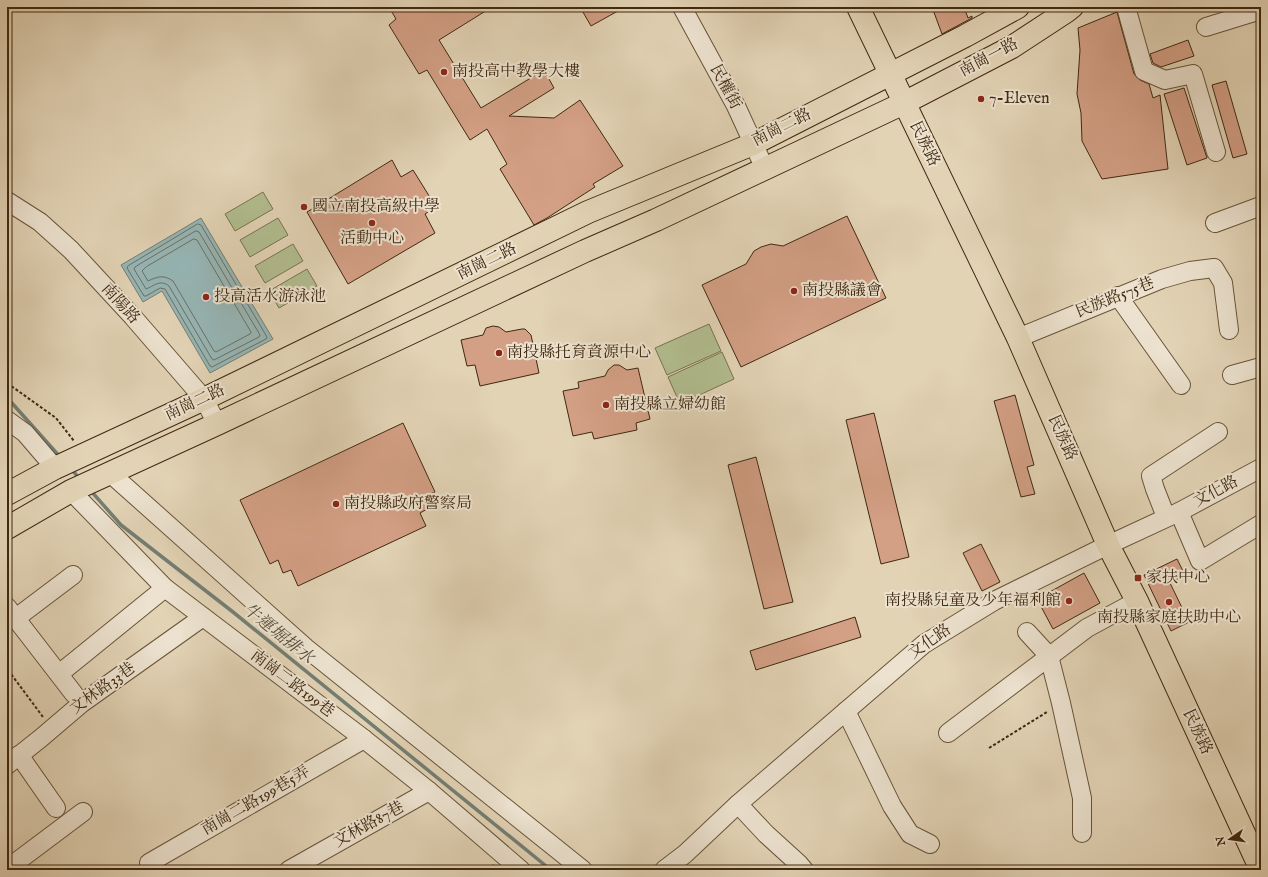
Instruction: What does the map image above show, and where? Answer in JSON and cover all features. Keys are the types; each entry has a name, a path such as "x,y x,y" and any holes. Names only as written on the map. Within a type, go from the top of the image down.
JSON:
{"main road":[{"name":"民族路","path":"858,7 1018,338 1108,545 1137,601 1261,870"},
{"name":"南崗一路","path":"890,74 1018,7"},
{"name":"南崗一路","path":"904,103 1012,47 1072,7"},
{"name":"南崗二路","path":"55,468 137,429 204,400 588,212 753,144 890,74"},
{"name":"南崗二路","path":"71,491 585,251 656,220 904,103"},
{"path":"7,494 55,468"},
{"path":"7,528 71,491"}],"street":[{"name":"民權街","path":"682,7 736,106 765,169"},
{"path":"1126,7 1144,71 1165,80 1193,74 1216,152"},
{"path":"1206,27 1261,10"},
{"name":"南陽路","path":"7,201 40,222 71,250 133,317 204,400 217,424"},
{"path":"1215,223 1261,206"},
{"name":"民族路575巷","path":"1018,338 1162,279 1190,271 1214,268 1223,283 1229,330"},
{"path":"1118,296 1181,385"},
{"path":"1232,375 1261,367"},
{"path":"7,420 25,433 55,468"},
{"path":"1218,432 1151,476 1155,489 1173,514 1200,560 1261,524"},
{"name":"文化路","path":"664,870 685,854 738,804 924,644 994,601 1173,514 1261,468"},
{"path":"110,473 306,648 584,870"},
{"name":"南崗二路199巷","path":"71,491 165,588 364,739 429,791 521,870"},
{"path":"73,575 11,613 74,694"},
{"path":"59,674 165,588"},
{"path":"948,733 1087,628 1137,601"},
{"name":"文林路33巷","path":"13,760 82,703 203,617"},
{"path":"1027,632 1049,656 1082,798 1082,833"},
{"path":"846,711 892,806 910,834 930,844"},
{"name":"南崗二路199巷5弄","path":"149,863 364,739"},
{"path":"13,760 56,808"},
{"name":"文林路87巷","path":"288,870 429,791"},
{"path":"738,804 766,834 804,870"},
{"path":"7,869 83,812"}],"path":[{"path":"7,384 56,418 85,454"},
{"path":"7,676 11,674 51,729"},
{"path":"989,748 1061,703"}],"green space":[{"path":"263,192 273,209 235,231 225,214"},
{"path":"278,218 288,235 250,257 240,240"},
{"path":"293,244 303,261 265,283 255,266"},
{"path":"307,269 317,286 279,308 269,291"},
{"path":"709,324 721,351 667,375 655,348"},
{"path":"722,352 734,379 680,404 668,377"}],"water":[{"name":"投高活水游泳池","path":"201,218 273,339 210,373 162,291 143,302 121,265"}],"building":[{"path":"389,7 492,7 439,40 481,108 544,70 554,88 509,116 554,118 580,100 623,166 593,184 595,187 534,225 500,169 507,164 487,129 470,140 427,70 419,74 389,25 396,19"},
{"path":"580,7 625,7 591,26"},
{"path":"932,7 964,7 968,18 972,16 972,18 942,34"},
{"path":"1117,12 1134,74 1140,80 1149,84 1153,98 1160,95 1168,169 1102,179 1082,141 1081,113 1077,94 1080,50 1078,28"},
{"path":"1188,40 1194,56 1161,67 1153,63 1150,54"},
{"path":"1226,81 1247,154 1233,158 1212,85"},
{"path":"1184,88 1207,158 1187,165 1164,94"},
{"name":"活動中心","path":"392,160 401,177 413,170 436,207 425,214 435,233 348,284 307,212"},
{"name":"南投縣議會","path":"847,216 886,298 741,367 702,285 746,264 754,251 761,247 771,244 783,246"},
{"name":"南投縣托育資源中心","path":"493,326 499,327 506,332 525,329 531,335 539,373 480,386 475,365 467,366 461,340 483,335 486,328"},
{"name":"南投縣立婦幼館","path":"614,365 619,365 627,370 638,368 650,419 636,423 637,430 594,439 592,432 573,436 563,391 579,388 578,382 605,376 608,370"},
{"path":"1015,395 1034,465 1027,467 1035,494 1021,497 994,401"},
{"path":"874,413 909,557 881,564 846,420"},
{"name":"南投縣政府警察局","path":"403,423 435,492 426,496 431,507 420,513 426,526 298,586 291,570 283,573 278,560 270,564 240,500"},
{"path":"756,457 793,602 764,609 728,465"},
{"path":"981,544 1000,582 982,591 963,553"},
{"name":"南投縣家庭扶助中心","path":"1177,559 1185,575 1170,583 1189,622 1171,631 1144,575"},
{"name":"南投縣兒童及少年福利館","path":"1084,573 1100,603 1053,629 1037,599"},
{"path":"855,617 861,637 756,670 750,651"}],"waterway":[{"name":"牛運堀排水","path":"7,400 11,402 61,458"},
{"name":"牛運堀排水","path":"71,469 80,479"},
{"name":"牛運堀排水","path":"91,491 121,525 233,612 551,870"}],"place":[{"name":"南投高中教學大樓","path":"444,72"},
{"name":"7-Eleven","path":"981,99"},
{"name":"國立南投高級中學","path":"304,207"},
{"name":"活動中心","path":"372,223"},
{"name":"南投縣議會","path":"794,291"},
{"name":"投高活水游泳池","path":"206,297"},
{"name":"南投縣托育資源中心","path":"499,353"},
{"name":"南投縣立婦幼館","path":"606,405"},
{"name":"南投縣政府警察局","path":"336,504"},
{"name":"家扶中心","path":"1138,578"},
{"name":"南投縣兒童及少年福利館","path":"1069,601"},
{"name":"南投縣家庭扶助中心","path":"1169,602"}]}
